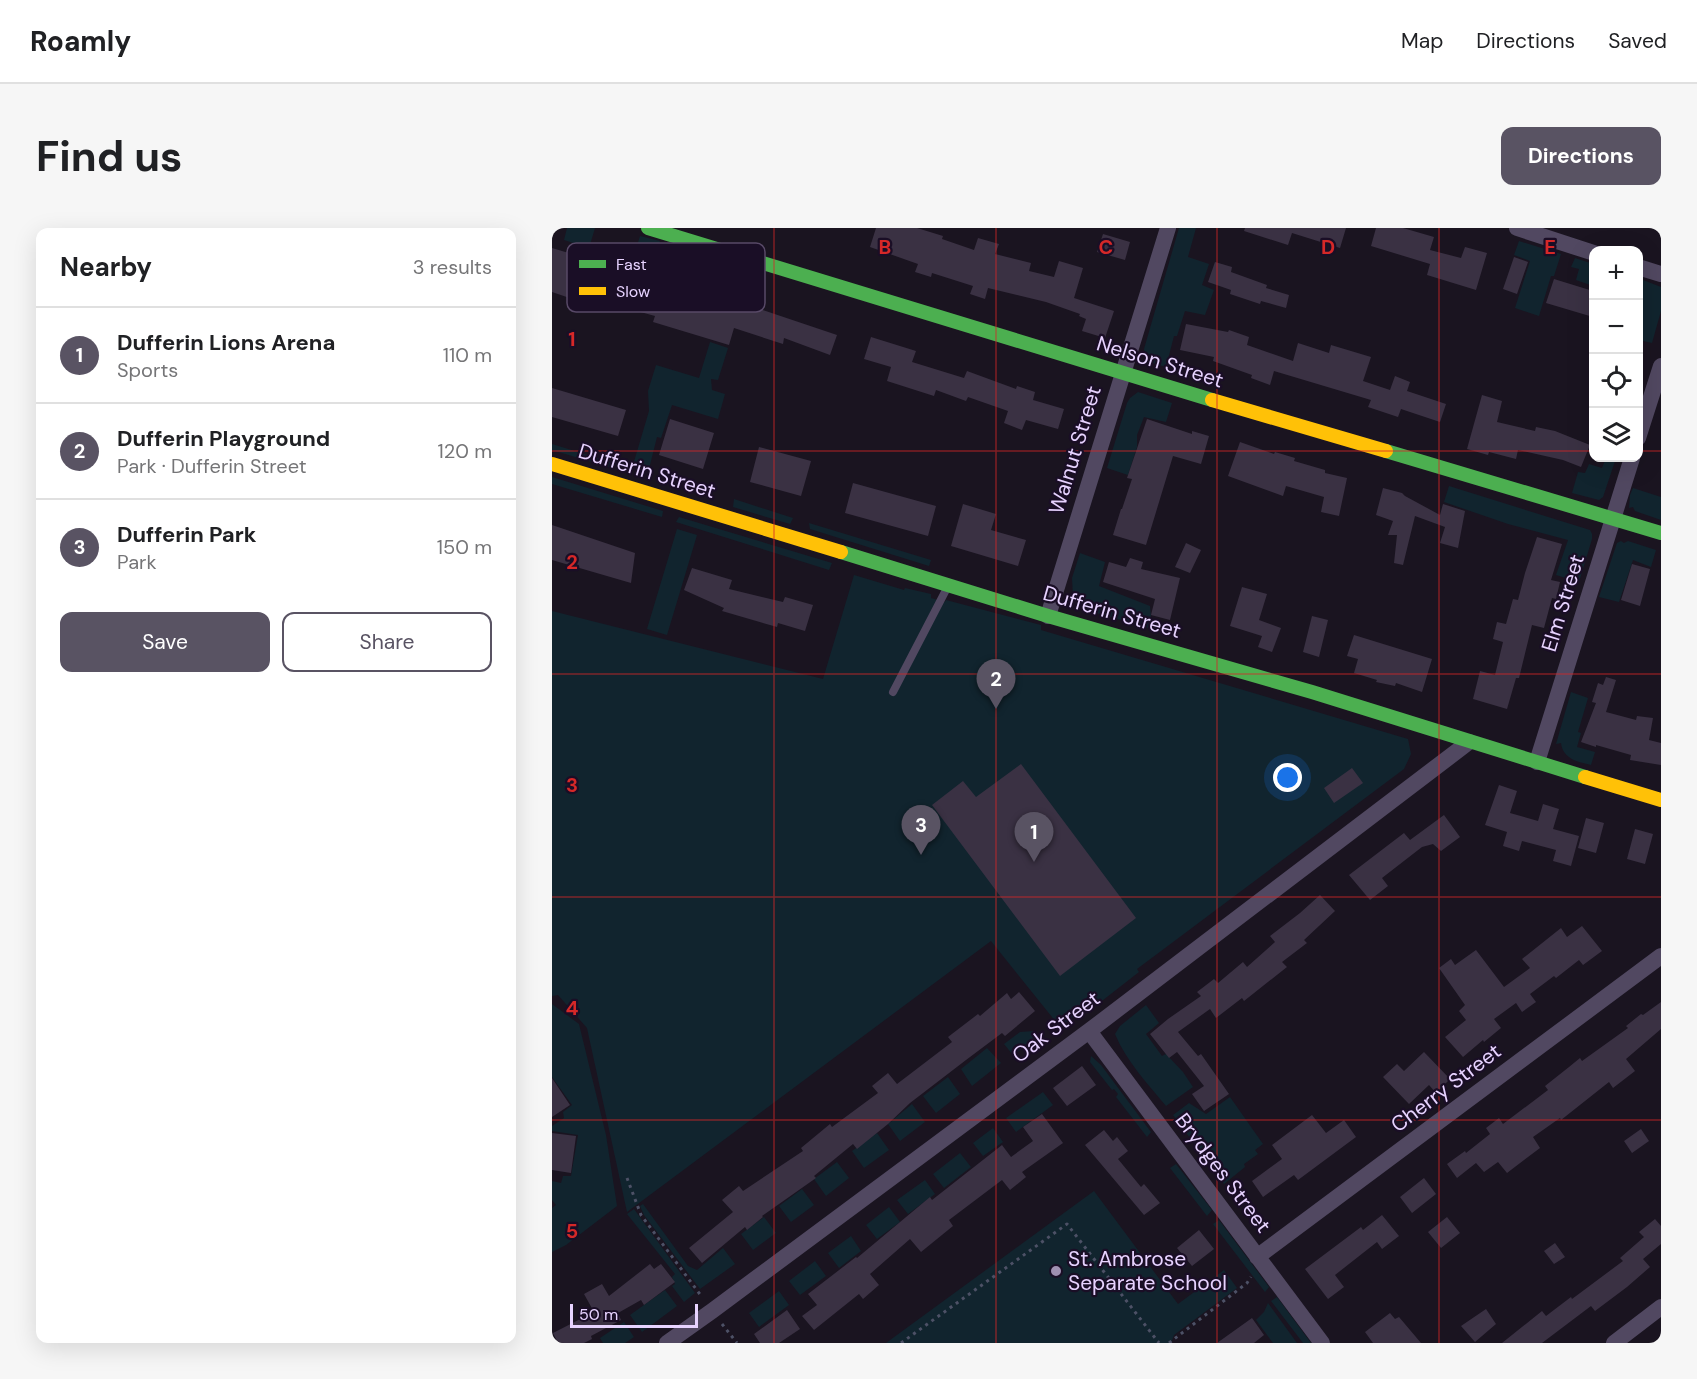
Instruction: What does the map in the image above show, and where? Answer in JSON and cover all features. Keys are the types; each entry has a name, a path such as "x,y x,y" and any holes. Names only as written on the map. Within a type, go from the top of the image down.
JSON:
{"street":[{"name":"Nelson Street","path":"648,228 697,243"},
{"name":"Walnut Street","path":"1048,616 1168,228"},
{"path":"1517,228 1589,252"},
{"name":"Nelson Street","path":"765,264 1122,373 1661,533"},
{"path":"1643,269 1661,274"},
{"path":"1643,422 1661,366"},
{"name":"Elm Street","path":"1537,762 1631,462"},
{"name":"Dufferin Street","path":"552,464 1048,616 1312,692 1661,800"},
{"name":"Oak Street","path":"667,1343 1089,1031 1469,742"},
{"name":"Cherry Street","path":"1257,1257 1661,956"},
{"name":"Brydges Street","path":"1089,1031 1322,1343"},
{"path":"1614,1343 1661,1307"}],"lane":[{"path":"893,692 949,585"}],"path":[{"path":"627,1178 641,1215 737,1343"},
{"path":"902,1343 1067,1224 1160,1343"},
{"path":"1169,1343 1251,1277"}],"shaded area":[{"path":"567,228 595,228 590,243 573,243 564,240"},
{"path":"1179,228 1196,228 1188,257 1209,264 1202,285 1214,290 1205,315 1185,311 1177,336 1174,336 1166,367 1145,361 1144,349"},
{"path":"640,236 660,241 659,243 638,243"},
{"path":"1519,241 1561,254 1554,276 1551,276 1539,316 1515,308 1530,261 1514,255"},
{"path":"1575,258 1589,263 1589,285 1576,280 1579,269 1571,267"},
{"path":"1643,280 1661,287 1661,311 1652,343 1643,341"},
{"path":"710,342 728,348 718,380 711,379 712,390 725,394 718,419 672,405 661,438 657,437 649,469 633,465 649,411 648,391 656,365 699,378"},
{"path":"1138,392 1172,403 1166,422 1144,417 1137,435 1137,447 1128,475 1107,468 1127,403"},
{"path":"552,444 617,464 612,468 552,450"},
{"path":"1604,462 1615,462 1603,497 1599,500 1572,493 1578,472 1585,473 1589,464 1602,468"},
{"path":"552,477 663,511 662,517 552,484"},
{"path":"1449,486 1590,530 1592,539 1579,582 1556,575 1568,540 1508,524 1444,502"},
{"path":"1633,488 1661,497 1661,520 1635,511 1633,507 1629,508"},
{"path":"734,499 793,518 790,524 733,507"},
{"path":"679,517 832,563 829,570 676,522"},
{"path":"809,523 931,560 929,566 810,529"},
{"path":"677,529 697,535 667,635 647,629"},
{"path":"1621,541 1656,550 1651,567 1633,560 1619,602 1599,597 1617,543"},
{"path":"1080,553 1105,562 1099,586 1150,606 1152,629 1089,611 1077,595 1073,597 1072,578"},
{"path":"854,575 904,590 905,588 931,594 931,598 945,602 946,600 1041,625 1041,630 1408,739 1411,754 1404,769 1137,969 1139,972 1098,1004 1090,1004 1060,1027 991,941 627,1212 587,1028 558,995 552,996 552,611 823,679"},
{"path":"1571,692 1588,698 1578,732 1581,733 1577,747 1595,752 1591,765 1572,759 1565,753 1561,743 1556,744"},
{"path":"552,1004 579,1024 606,1135 617,1206 566,1245 552,1252 552,1208 556,1205 552,1200 552,1181 561,1183 563,1176 571,1176 578,1135 552,1131 552,1126 564,1118 563,1112 572,1105 552,1077"},
{"path":"1146,1005 1159,1023 1146,1034 1162,1056 1166,1054 1193,1087 1166,1106 1131,1063 1115,1034 1120,1026"},
{"path":"1034,1031 1038,1037 1013,1055 1004,1044 1020,1032"},
{"path":"987,1048 1001,1063 972,1086 961,1069"},
{"path":"1091,1056 1101,1065 1151,1132 1147,1137 1116,1097 1118,1094 1114,1089 1112,1090 1090,1062"},
{"path":"948,1077 960,1094 936,1113 923,1096"},
{"path":"1043,1092 1053,1105 1016,1132 1006,1118"},
{"path":"1230,1097 1263,1144 1255,1150 1258,1154 1224,1184 1173,1115 1189,1103 1206,1114"},
{"path":"912,1104 925,1122 900,1141 888,1124"},
{"path":"993,1128 1003,1142 983,1156 973,1143"},
{"path":"877,1133 889,1150 864,1168 852,1151"},
{"path":"960,1153 971,1167 944,1188 933,1174"},
{"path":"837,1162 849,1178 826,1196 814,1179"},
{"path":"1176,1164 1212,1210 1207,1216 1170,1168"},
{"path":"925,1180 935,1194 908,1214 897,1200"},
{"path":"802,1189 814,1205 791,1222 779,1206"},
{"name":"St. Ambrose Separate School","path":"1094,1191 1178,1304 1224,1270 1237,1288 1174,1335 1171,1343 886,1343"},
{"path":"643,1204 688,1266 697,1270 723,1248 735,1264 700,1289 644,1215 640,1206"},
{"path":"889,1207 900,1222 877,1239 866,1225"},
{"path":"634,1209 695,1293 684,1302 672,1286 675,1284 672,1277 675,1274 627,1214"},
{"path":"764,1217 776,1233 753,1250 741,1234"},
{"path":"1219,1220 1269,1287 1265,1292 1213,1224"},
{"path":"851,1236 861,1251 839,1268 828,1253"},
{"path":"815,1261 826,1276 800,1295 789,1281"},
{"path":"665,1290 677,1306 642,1332 630,1315"},
{"path":"779,1291 789,1305 759,1327 749,1313"},
{"path":"1277,1297 1311,1343 1303,1343 1271,1301"},
{"path":"1268,1303 1297,1343 1273,1343 1256,1320 1264,1312"},
{"path":"624,1322 634,1337 625,1343 603,1343 600,1338"}],"building":[{"path":"876,228 917,228 943,236 942,239 974,250 978,238 999,244 995,254 1031,263 1029,271 1054,277 1059,261 1083,268 1074,298 1114,311 1105,338 1082,331 1086,319 1079,316 1080,314 1046,302 988,288 985,299 970,294 973,286 932,273 931,277 915,272 918,264 870,247"},
{"path":"1245,228 1346,228 1340,248 1292,233 1288,245 1244,231"},
{"path":"1376,228 1403,228 1434,237 1430,250 1461,258 1465,247 1487,253 1476,290 1427,275 1430,264 1371,246"},
{"path":"1103,234 1130,242 1125,260 1097,252"},
{"path":"552,248 567,252 567,297 552,292"},
{"path":"1514,257 1528,262 1517,294 1503,289"},
{"path":"1215,262 1232,267 1231,272 1267,285 1266,288 1289,295 1286,308 1261,301 1260,304 1230,294 1231,290 1208,282"},
{"path":"1554,279 1589,290 1589,316 1546,303"},
{"path":"765,311 837,335 830,355 784,338 783,344 734,328 729,345 653,322 655,316 640,312"},
{"path":"1186,324 1228,332 1229,330 1249,337 1247,345 1293,361 1298,343 1329,353 1331,345 1371,357 1363,381 1390,390 1395,376 1410,382 1407,391 1446,404 1440,422 1401,409 1398,417 1368,407 1371,400 1274,371 1270,385 1251,378 1252,375 1213,361 1214,357 1180,350"},
{"path":"871,337 916,351 912,362 964,378 967,371 1016,389 1017,386 1035,392 1033,400 1064,409 1058,429 1026,420 1022,430 1004,423 1008,411 968,397 966,401 936,390 934,396 887,381 891,367 864,359"},
{"path":"552,388 626,410 618,436 552,417"},
{"path":"1482,395 1502,401 1497,422 1535,431 1536,427 1555,431 1589,445 1581,467 1563,460 1518,450 1516,459 1467,449"},
{"path":"670,419 714,433 703,469 659,455"},
{"path":"1147,419 1192,434 1192,431 1209,436 1201,464 1173,456 1146,545 1113,535 1132,479 1127,478"},
{"path":"1240,442 1274,454 1275,452 1295,458 1294,461 1325,470 1325,473 1347,478 1339,516 1321,512 1324,497 1286,486 1283,496 1228,476"},
{"path":"759,447 811,461 801,496 750,482"},
{"path":"853,483 936,506 928,536 845,513"},
{"path":"1383,488 1402,493 1440,515 1443,504 1465,511 1458,548 1440,543 1445,527 1415,516 1403,565 1394,563 1397,535 1388,535 1393,521 1376,515"},
{"path":"963,504 996,514 991,530 1026,540 1018,566 951,546"},
{"path":"552,525 635,553 631,583 552,560"},
{"path":"1537,537 1562,544 1551,580 1560,582 1556,599 1552,598 1544,628 1532,625 1519,678 1516,678 1507,709 1473,699 1480,671 1495,675 1503,642 1493,639 1497,622 1506,624 1513,599 1518,600"},
{"path":"1186,543 1201,550 1190,573 1175,567"},
{"path":"1130,558 1143,562 1141,569 1180,578 1170,620 1151,615 1155,599 1103,582 1109,562 1126,567"},
{"path":"1632,564 1650,569 1640,606 1621,600"},
{"path":"692,568 732,580 729,589 783,602 785,597 813,605 805,631 778,623 777,627 722,611 724,608 684,590"},
{"path":"1242,587 1267,594 1259,620 1281,628 1272,652 1258,647 1262,636 1230,626"},
{"path":"1312,616 1328,620 1319,657 1303,652"},
{"path":"1354,635 1432,659 1422,692 1396,683 1395,686 1376,682 1377,680 1354,673 1358,659 1347,656"},
{"path":"1606,677 1616,680 1606,712 1636,720 1637,716 1653,718 1649,740 1661,743 1661,765 1630,760 1631,755 1581,742 1596,703 1592,702 1598,683 1603,685"},
{"path":"1021,764 1136,918 1060,976 932,805 963,781 976,797"},
{"path":"1352,768 1363,783 1334,803 1324,788"},
{"path":"1499,785 1517,791 1510,813 1538,821 1543,804 1559,809 1553,829 1579,836 1571,866 1553,861 1556,850 1522,841 1519,851 1503,846 1507,832 1485,825"},
{"path":"1444,815 1460,837 1441,851 1433,844 1422,847 1382,878 1388,886 1370,900 1349,875 1404,833 1410,840"},
{"path":"1586,818 1604,823 1596,853 1578,848"},
{"path":"1635,829 1653,834 1645,864 1627,859"},
{"path":"1320,895 1335,911 1304,940 1307,943 1282,962 1287,967 1244,1001 1242,998 1216,1018 1210,1009 1178,1032 1198,1056 1201,1054 1229,1094 1204,1111 1192,1094 1204,1086 1177,1052 1169,1058 1150,1034 1201,996 1197,992 1214,979 1218,983 1243,962 1247,967 1275,942 1270,936"},
{"path":"1582,926 1602,951 1583,965 1579,960 1530,994 1536,1002 1522,1012 1516,1003 1494,1019 1501,1028 1463,1057 1445,1037 1466,1020 1459,1011 1465,1005 1439,968 1451,959 1455,965 1476,950 1504,987 1530,968 1522,959 1561,928 1567,937"},
{"path":"1019,992 1035,1011 1005,1036 1002,1033 966,1060 910,1103 857,1149 853,1144 814,1176 816,1178 762,1216 747,1230 745,1227 702,1263 689,1248 733,1212 722,1200 739,1186 743,1191 803,1151 801,1148 830,1124 832,1127 878,1093 872,1086 888,1073 897,1084 952,1042 948,1037 978,1014 980,1016 1007,993 1011,999"},
{"path":"1661,1002 1661,1029 1626,1059 1635,1071 1613,1088 1609,1082 1561,1120 1560,1118 1533,1137 1540,1148 1507,1173 1498,1162 1484,1172 1476,1163 1457,1178 1447,1164 1465,1151 1466,1153 1490,1134 1486,1128 1499,1118 1503,1124 1548,1090 1545,1086 1580,1058 1582,1061 1628,1028 1626,1026 1641,1014 1643,1015"},
{"path":"1424,1052 1450,1079 1436,1093 1429,1085 1409,1104 1383,1077 1397,1064 1404,1071"},
{"path":"1082,1066 1096,1085 1067,1106 1053,1088"},
{"path":"552,1078 570,1105 552,1117"},
{"path":"1042,1114 1063,1143 1022,1172 1026,1177 1010,1190 1002,1180 949,1220 953,1226 921,1252 910,1239 870,1274 879,1285 863,1299 859,1294 814,1330 802,1316 817,1305 808,1294 857,1258 930,1197 932,1200 1002,1145 1011,1157 1033,1141 1023,1127"},
{"path":"1312,1115 1326,1133 1344,1120 1356,1137 1298,1180 1294,1175 1263,1197 1252,1181 1282,1159 1272,1145"},
{"path":"1641,1129 1649,1141 1632,1153 1624,1141"},
{"path":"1104,1130 1113,1141 1117,1137 1128,1151 1118,1159 1141,1187 1144,1184 1160,1203 1144,1215 1085,1145"},
{"path":"552,1133 576,1136 571,1173 552,1170"},
{"path":"1424,1178 1436,1194 1412,1213 1400,1197"},
{"path":"1382,1215 1399,1236 1382,1249 1377,1242 1335,1275 1344,1287 1328,1299 1305,1269 1361,1227 1363,1230"},
{"path":"1447,1217 1460,1233 1441,1248 1428,1232"},
{"path":"1655,1219 1661,1226 1661,1244 1643,1259 1650,1267 1627,1287 1595,1311 1591,1306 1542,1343 1502,1343 1542,1311 1546,1316 1623,1261 1620,1258 1644,1237 1639,1232"},
{"path":"1199,1230 1214,1249 1192,1266 1177,1248"},
{"path":"1555,1243 1565,1257 1554,1264 1544,1251"},
{"path":"650,1264 654,1269 661,1264 675,1282 644,1305 641,1300 618,1313 621,1320 591,1336 592,1339 584,1343 558,1343 553,1333 594,1312 584,1294 602,1284 609,1296"},
{"path":"1486,1309 1496,1324 1475,1342 1461,1326"},
{"path":"787,1310 800,1329 779,1343 760,1343 754,1334"},
{"path":"1390,1313 1395,1319 1399,1317 1421,1343 1373,1343 1365,1332"},
{"path":"1252,1318 1264,1335 1254,1343 1217,1343"}],"traffic: fast":[{"path":"648,228 697,243"},
{"path":"765,264 1212,400"},
{"path":"1386,451 1661,533"},
{"path":"841,552 1048,616 1312,692 1585,777"}],"traffic: slow":[{"path":"1212,400 1386,451"},
{"path":"552,464 841,552"},
{"path":"1585,777 1661,800"}],"place":[{"name":"Dufferin Playground","path":"996,709"},
{"name":"Dufferin Park","path":"921,855"},
{"name":"Dufferin Lions Arena","path":"1034,862"},
{"name":"St. Ambrose Separate School","path":"1056,1271"}]}
